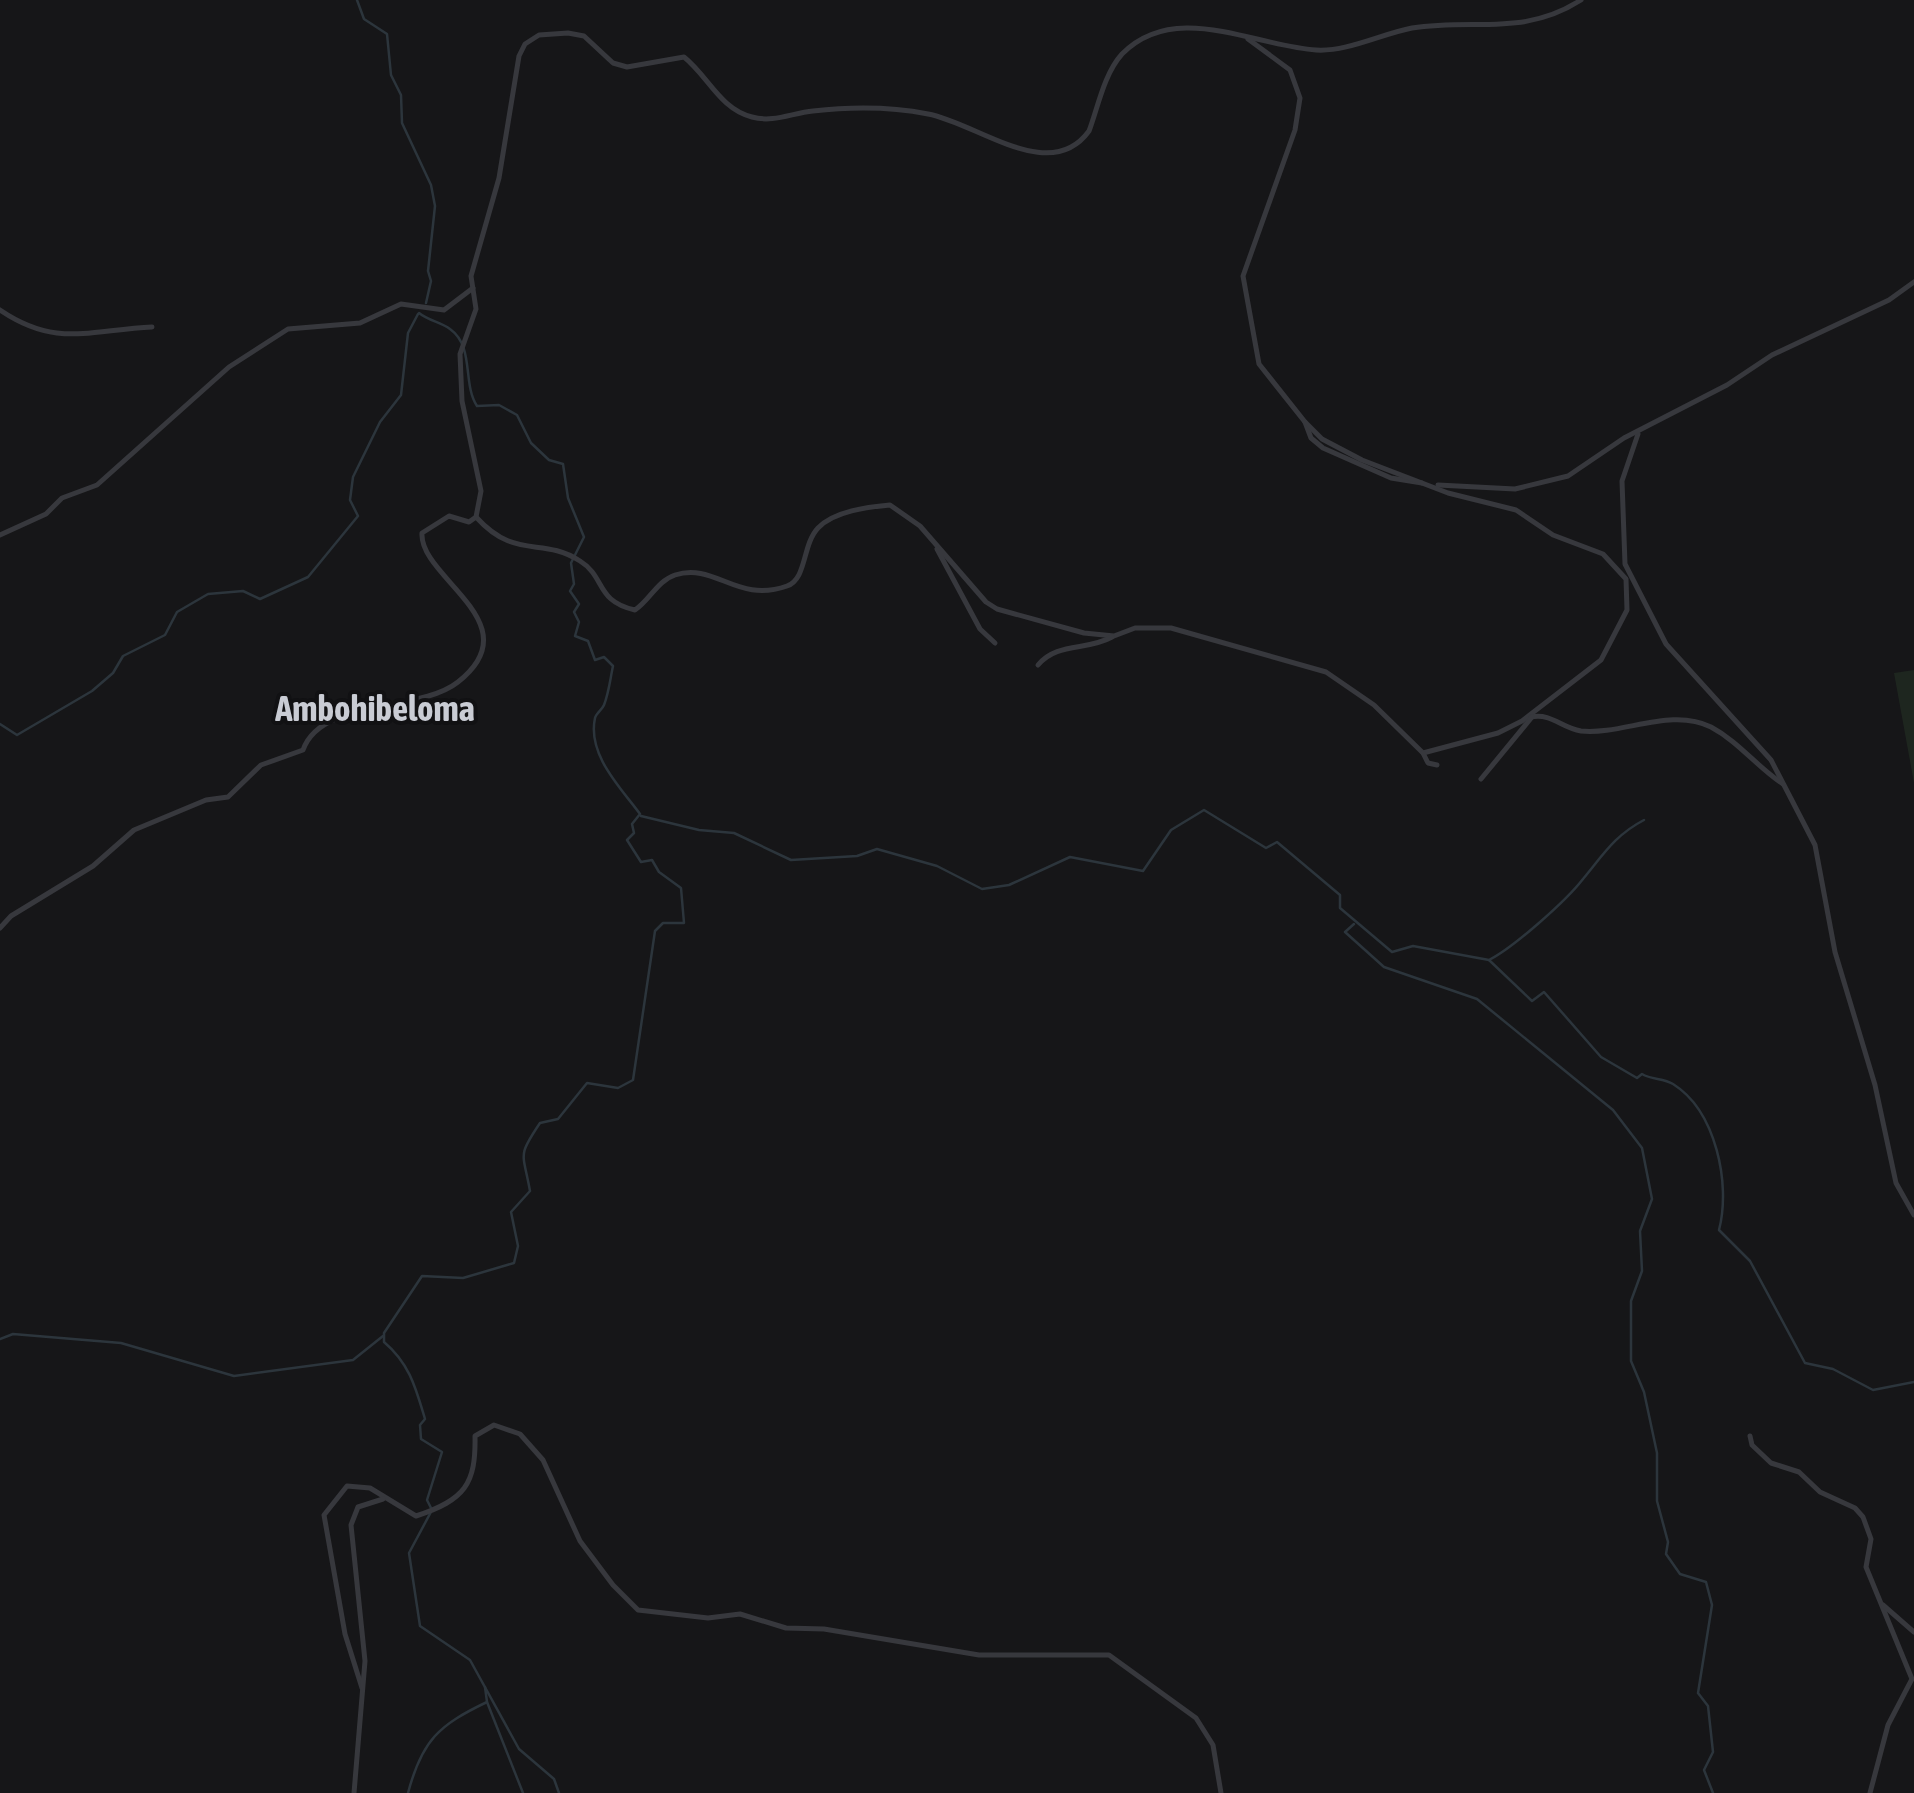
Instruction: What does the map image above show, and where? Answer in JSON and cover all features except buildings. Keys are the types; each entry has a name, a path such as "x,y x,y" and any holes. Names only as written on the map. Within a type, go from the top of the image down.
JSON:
{"street":[{"path":"0,928 11,916 93,866 134,830 206,800 228,796 262,766 303,750 309,738 326,724 382,703 415,703 458,682 476,664 476,613 467,596 425,555 422,532 449,516 470,522 476,517 481,491 462,400 462,346 476,309 475,261 499,178 519,56 525,44 540,35 584,36 613,63 627,66 684,58 717,95 752,117 768,119 841,110 930,114 1031,152 1056,155 1082,141 1089,131 1112,70 1131,48 1160,31 1206,24 1320,50 1434,25 1525,24 1549,19 1581,0"},
{"path":"1241,35 1264,46 1290,70 1300,98 1295,130 1242,276 1259,364 1305,422 1310,438 1352,463 1391,478 1488,490 1549,483 1585,466 1619,442 1772,355 1889,300 1914,282"},
{"path":"0,534 46,514 62,498 97,485 258,344 300,326 360,323 402,304 421,309 454,306 474,287"},
{"path":"0,310 24,326 50,335 70,337 152,327"},
{"path":"1522,720 1601,660 1627,610 1621,503 1630,452 1640,431"},
{"path":"1619,442 1630,452"},
{"path":"1429,484 1516,510 1552,535 1604,554 1627,575 1680,664 1750,732 1786,786 1814,845 1835,952 1875,1085 1893,1174 1914,1215"},
{"path":"476,517 502,540 584,562 609,601 636,610 664,580 676,574 710,575 748,592 789,586 801,574 803,552 820,525 850,512 890,506 912,519 997,610 1084,634 1114,636"},
{"path":"934,542 980,629 995,643"},
{"path":"1038,664 1055,651 1097,645 1114,636 1156,625 1326,672 1374,705 1424,753 1428,763 1437,766"},
{"path":"1424,753 1498,733 1532,716 1554,718 1582,731 1676,720 1700,722 1746,750 1786,786"},
{"path":"1481,778 1532,716"},
{"path":"362,1688 345,1634 324,1515 347,1486 370,1488 416,1516 453,1498 466,1489 476,1469 474,1436 486,1426 512,1430 543,1460 580,1541 612,1585 638,1610 708,1618 740,1614 786,1628 824,1628 978,1654 1109,1655 1196,1718 1213,1745 1221,1793"},
{"path":"1750,1436 1752,1445 1771,1463 1799,1472 1832,1500 1858,1510 1871,1539 1865,1562 1913,1678 1888,1725 1870,1793"},
{"path":"354,1793 363,1611 351,1525 358,1506 376,1498 386,1500"},
{"path":"1879,1601 1913,1632"}],"shaded area":[{"path":"1914,670 1914,783 1894,673"}],"waterway":[{"path":"357,0 364,19 387,34 391,75 401,95 402,123 431,185 435,206 426,303"},
{"path":"419,313 446,327 463,345 477,406 499,405 517,415 531,443 549,460 563,464 568,498 584,537 571,563 574,584 570,591 579,604 574,612 579,622 575,636 588,641 595,660 604,657 613,666 606,700 595,718 596,745 607,770 640,814 632,824 634,833 627,840 641,862 652,860 659,872 681,888 684,923 663,923 655,931 633,1080 618,1088 587,1083 558,1119 540,1123 528,1142 524,1161 530,1191 511,1212 518,1246 514,1263 463,1278 422,1276 384,1333 384,1342 400,1359 415,1387 425,1419 420,1425 421,1439 442,1452 427,1500 432,1510 409,1553 420,1626 470,1660 519,1749 554,1779 559,1793"},
{"path":"0,724 17,735 92,691 113,673 123,656 165,635 177,612 208,594 243,591 260,599 308,577 358,516 350,500 353,477 380,422 401,395 408,333 418,314"},
{"path":"641,816 699,830 734,833 791,860 857,856 877,849 937,866 982,889 1009,885 1070,857 1143,871 1171,830 1204,810 1266,848 1277,842 1340,895 1340,908 1392,952 1413,946 1489,960 1552,911 1617,839 1644,820"},
{"path":"1354,924 1345,932 1384,967 1477,999 1613,1110 1642,1148 1652,1199 1640,1231 1642,1271 1631,1301 1631,1361 1644,1392 1657,1453 1657,1501 1668,1542 1666,1554 1680,1574 1706,1582 1712,1605 1698,1693 1708,1706 1713,1752 1704,1770 1713,1793"},
{"path":"1489,960 1532,1001 1544,992 1601,1057 1637,1078 1642,1074 1669,1082 1688,1096 1710,1130 1717,1150 1723,1192 1719,1230 1750,1261 1805,1363 1833,1369 1873,1390 1914,1382"},
{"path":"0,1339 13,1334 121,1343 234,1376 353,1360 383,1336"},
{"path":"408,1793 426,1747 456,1718 487,1702 485,1687"},
{"path":"487,1702 523,1793"}],"district":[{"name":"Ambohibeloma","path":"375,709"}]}
